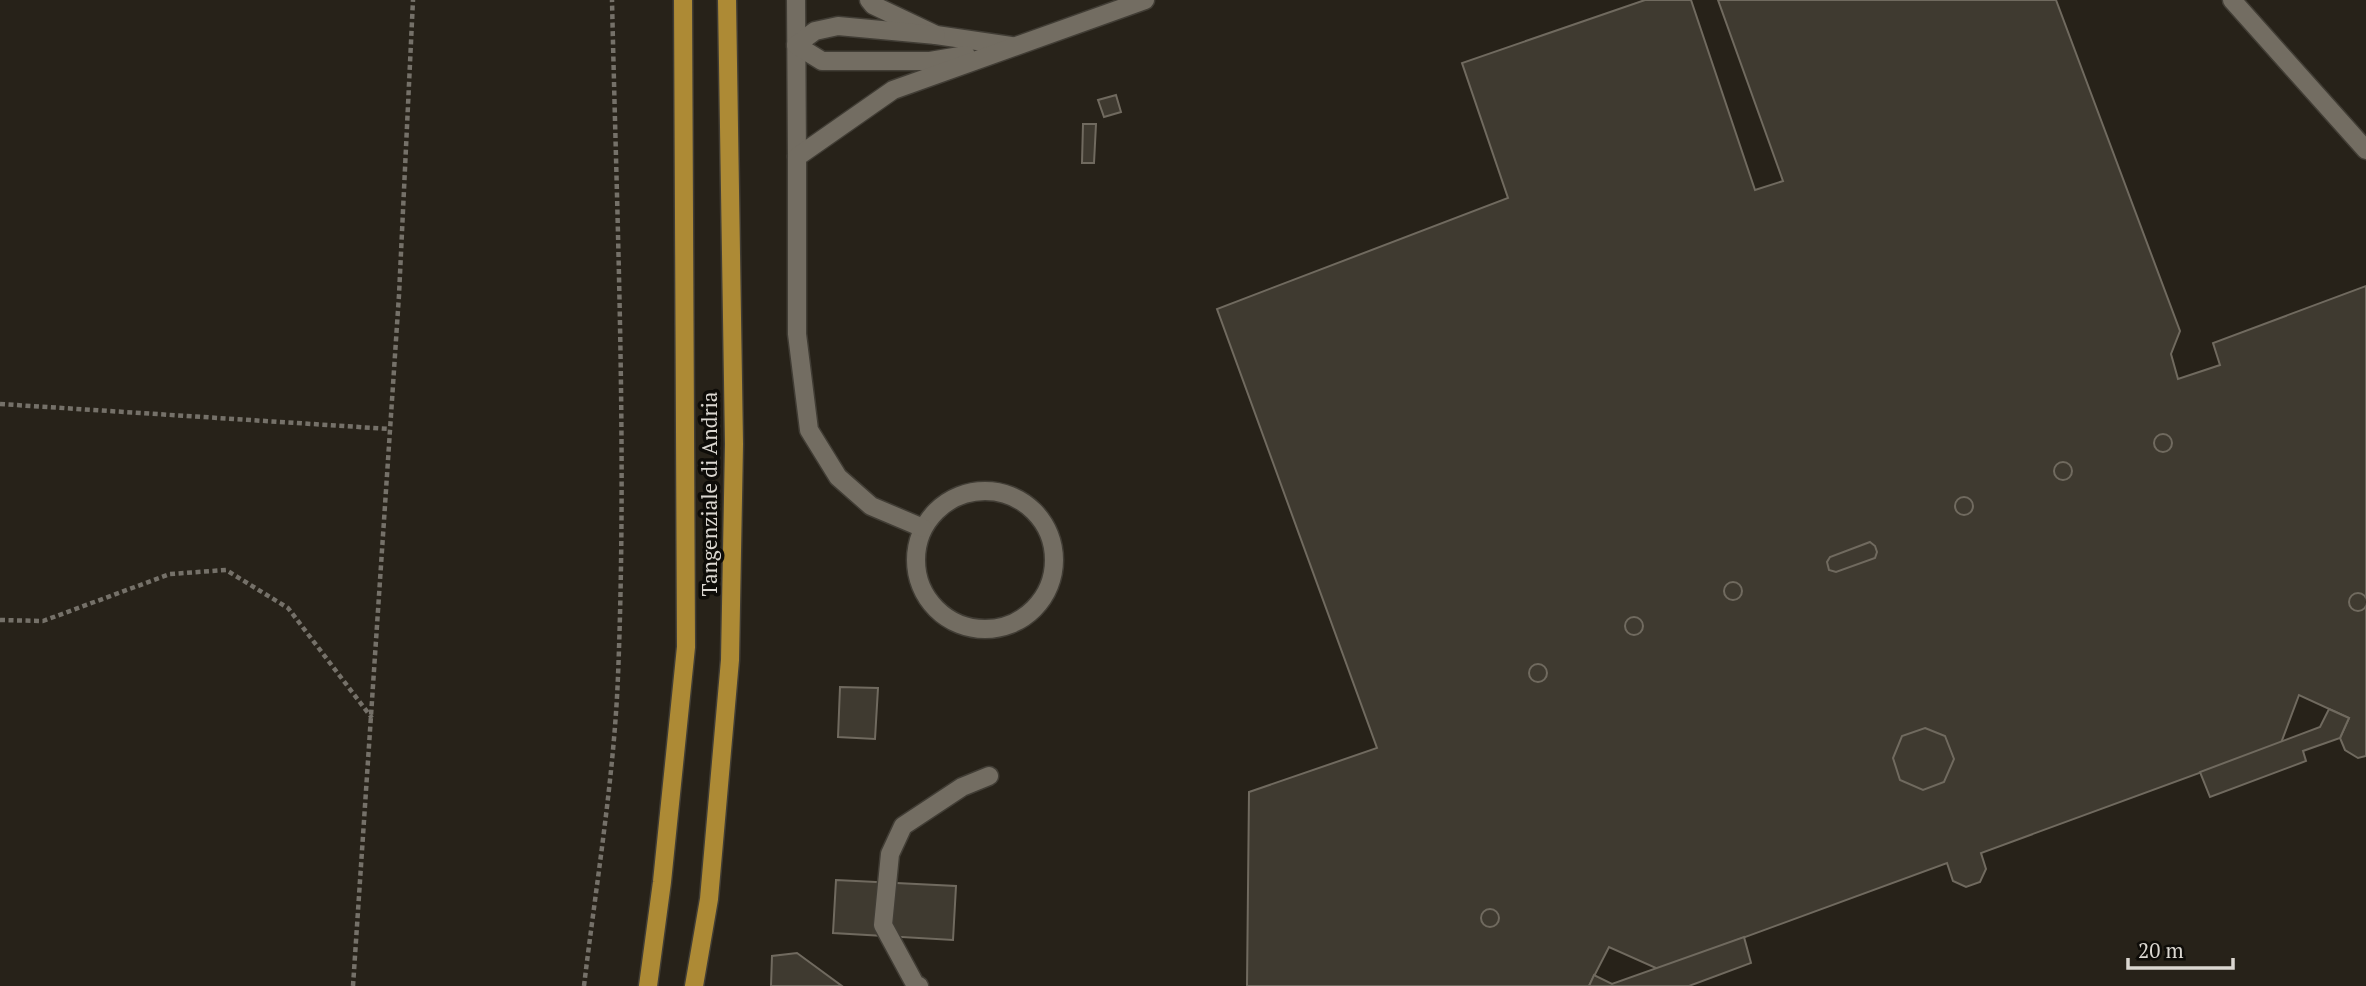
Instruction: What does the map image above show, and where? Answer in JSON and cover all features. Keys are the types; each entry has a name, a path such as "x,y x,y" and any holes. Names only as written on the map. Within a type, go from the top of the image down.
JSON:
{"main road":[{"name":"Tangenziale di Andria","path":"648,986 662,882 686,647 683,0"},
{"name":"Tangenziale di Andria","path":"694,986 709,899 730,660 734,444 727,0"}],"street":[{"path":"796,0 797,334 809,430 838,477 871,506 923,528"},
{"path":"869,0 873,5 936,35"},
{"path":"797,157 894,90 1145,0"},
{"path":"2232,0 2366,150"},
{"path":"796,45 815,31 838,26 936,35 1014,46"},
{"path":"796,45 822,61 870,62 930,61 1014,46"},
{"path":"996,490 1022,500 1042,518 1054,543 1055,570 1046,596 1027,616 1003,628 979,630 956,623 937,610 923,591 916,568 915,553 923,528 942,505 969,491 996,490"},
{"path":"919,986 915,984 883,925 890,854 904,826 962,787 989,776"}],"path":[{"path":"353,986 373,719 413,0"},
{"path":"584,986 618,679 622,502 612,0"},
{"path":"0,404 390,429"},
{"path":"0,620 43,621 170,574 226,570 288,608 373,719"}],"building":[{"path":"1645,0 1691,0 1755,190 1783,181 1718,0 2056,0 2180,331 2171,354 2178,379 2220,365 2213,343 2366,286 2366,756 2358,758 2345,750 2340,738 2349,718 2299,695 2281,743 1981,853 1986,869 1980,882 1966,887 1953,881 1947,863 1658,969 1609,947 1589,986 1247,986 1249,792 1377,748 1217,309 1508,198 1462,63"},
{"path":"1116,95 1121,112 1104,117 1098,100"},
{"path":"1083,124 1096,124 1094,163 1082,163"},
{"path":"2163,434 2169,437 2172,443 2169,449 2163,452 2157,449 2154,443 2157,437"},
{"path":"2063,462 2069,465 2072,471 2069,477 2063,480 2057,477 2054,471 2057,465"},
{"path":"1964,497 1970,500 1973,506 1970,512 1964,515 1958,512 1955,506 1958,500"},
{"path":"1870,542 1877,552 1875,558 1836,572 1829,570 1827,562 1830,557"},
{"path":"1733,582 1739,585 1742,591 1739,597 1733,600 1727,597 1724,591 1727,585"},
{"path":"2358,593 2364,596 2367,602 2364,608 2358,611 2352,608 2349,602 2352,596"},
{"path":"1634,617 1640,620 1643,626 1640,632 1634,635 1628,632 1625,626 1628,620"},
{"path":"1538,664 1544,667 1547,673 1544,679 1538,682 1532,679 1529,673 1532,667"},
{"path":"840,687 878,688 875,739 838,737"},
{"path":"2329,709 2349,718 2340,738 2303,751 2306,761 2210,797 2200,772 2320,727"},
{"path":"1925,728 1945,736 1954,759 1944,782 1923,790 1900,780 1893,758 1902,736"},
{"path":"836,880 956,886 953,940 833,933"},
{"path":"1490,909 1496,912 1499,918 1496,924 1490,927 1484,924 1481,918 1484,912"},
{"path":"1744,937 1751,963 1689,986 1589,986 1594,975 1612,984"},
{"path":"797,953 842,986 771,986 772,956"}]}
